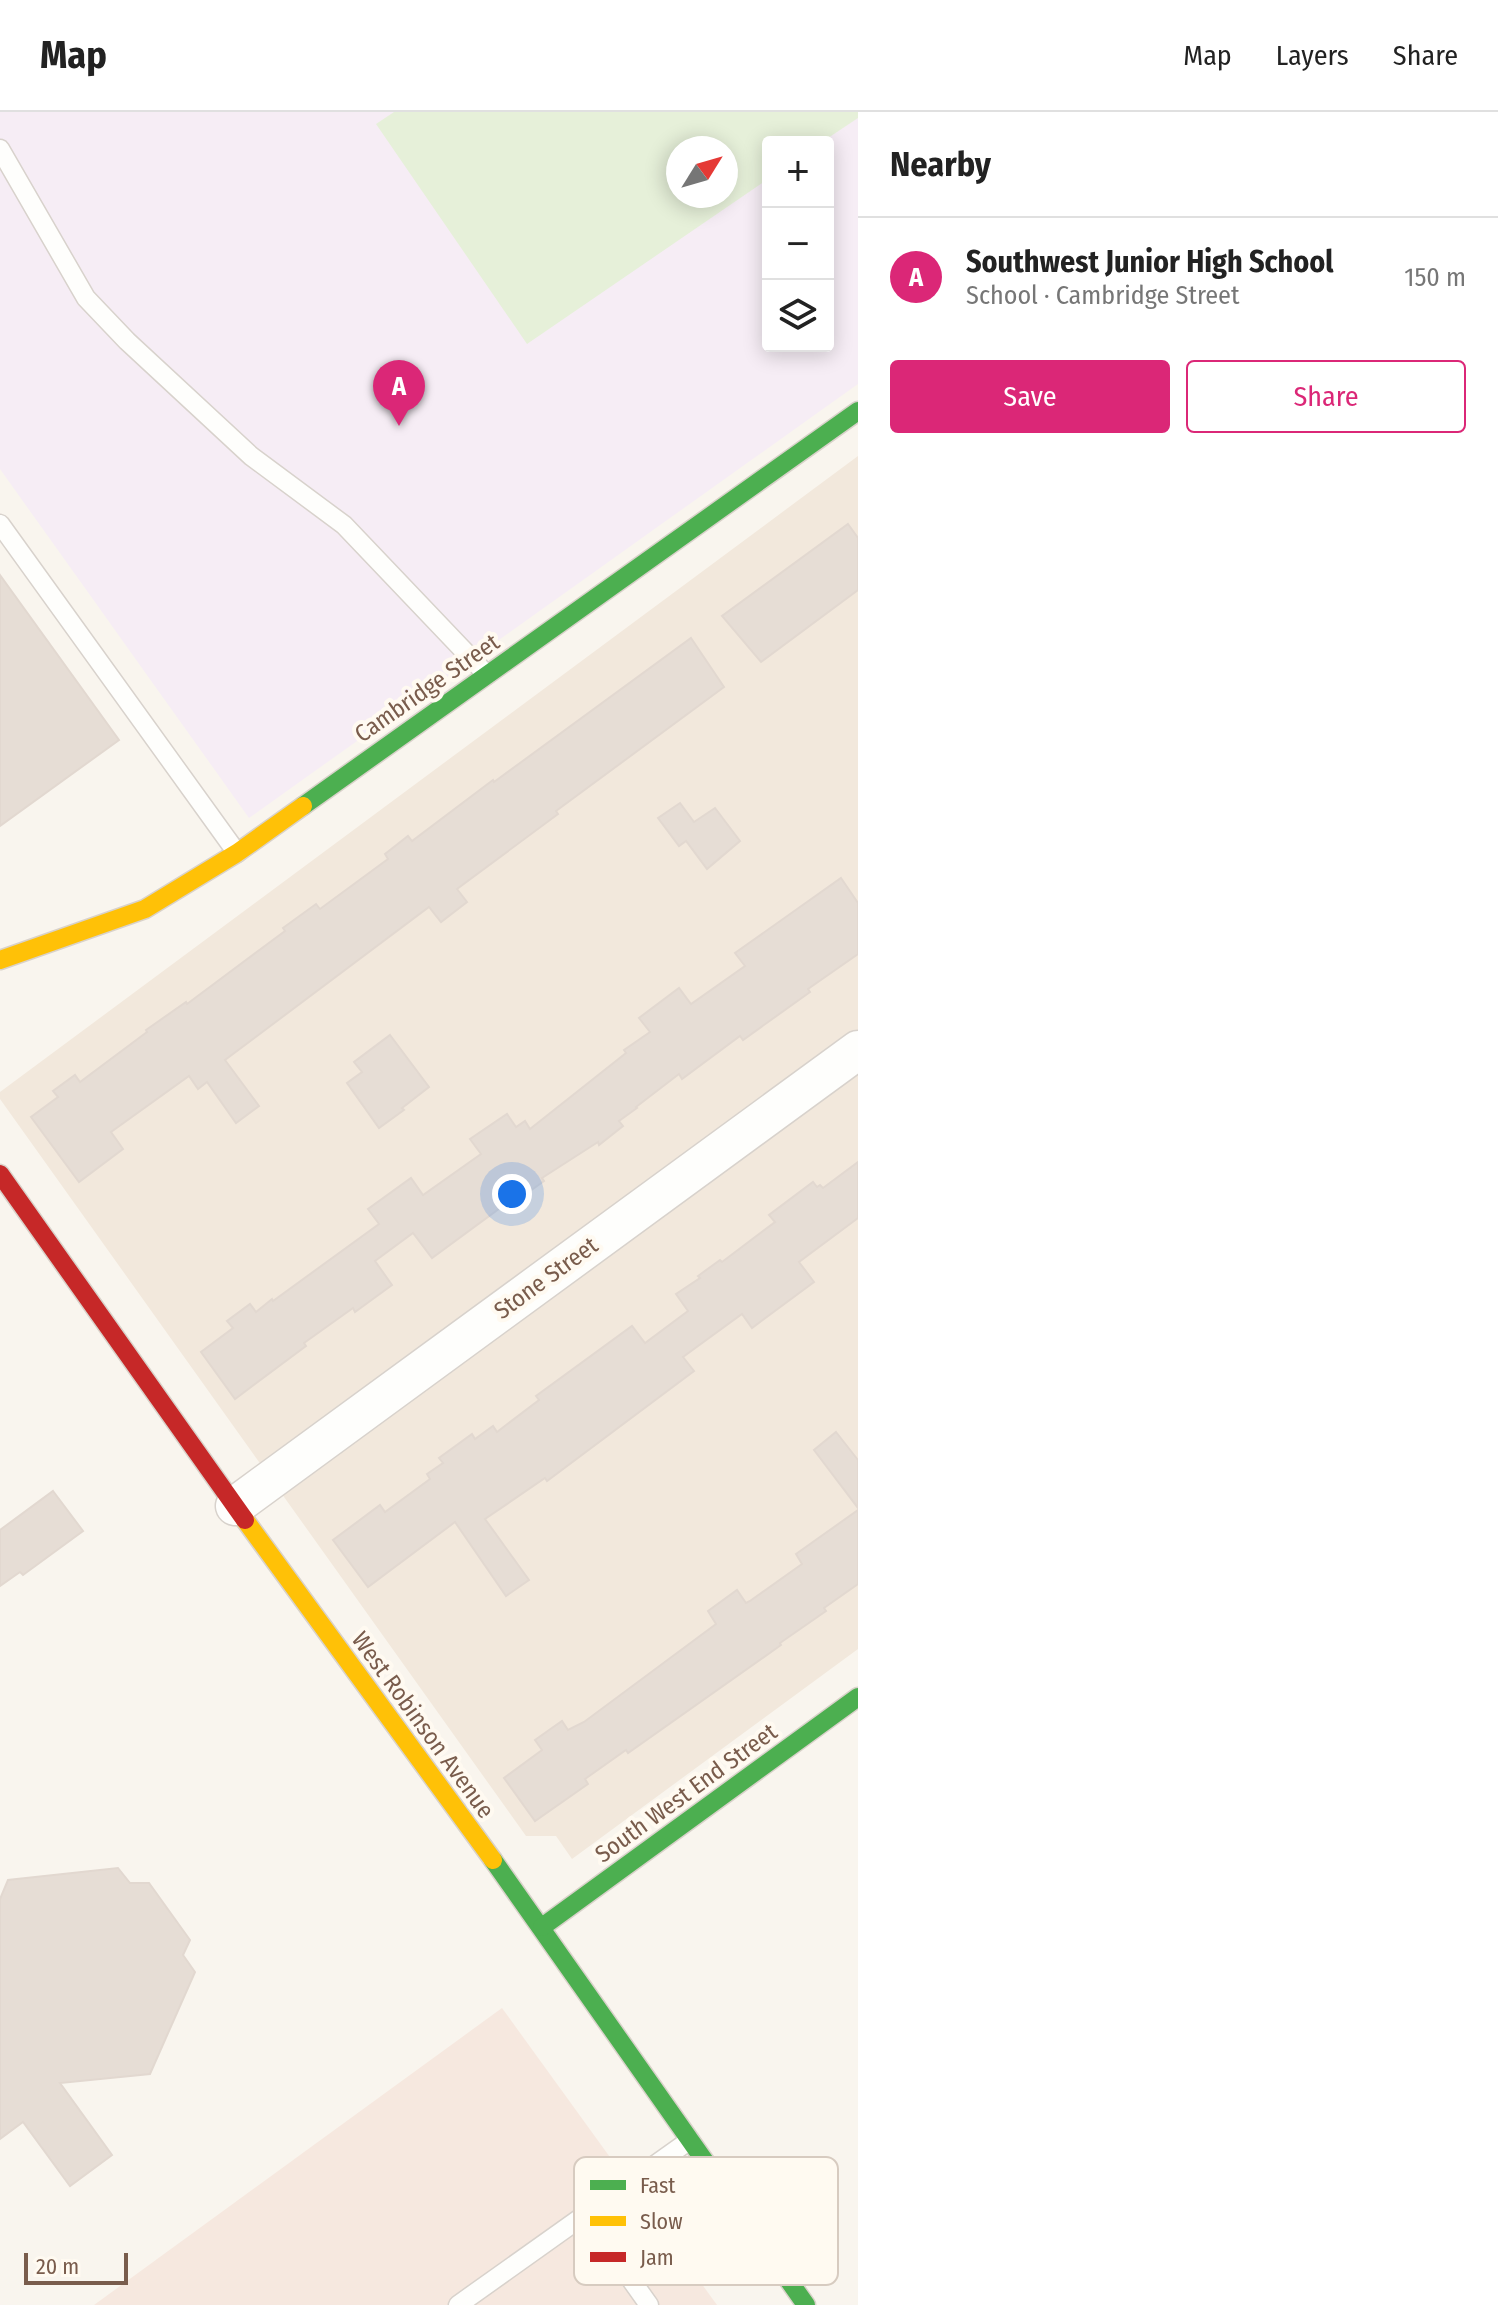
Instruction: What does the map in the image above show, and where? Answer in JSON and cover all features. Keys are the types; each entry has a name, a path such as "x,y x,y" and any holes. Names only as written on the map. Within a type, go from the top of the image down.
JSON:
{"street":[{"name":"Cambridge Street","path":"0,960 145,909 237,853 858,411"},
{"name":"Stone Street","path":"235,1506 858,1050"},
{"name":"West Robinson Avenue","path":"0,1174 235,1506 542,1927 702,2157"},
{"name":"South West End Street","path":"542,1927 858,1697"},
{"name":"West Robinson Avenue","path":"792,2285 806,2305"}],"lane":[{"path":"0,149 86,298 127,341 251,456 344,525 487,675"},
{"path":"0,524 237,853"},
{"path":"666,2157 690,2140"},
{"path":"458,2305 574,2223"},
{"path":"635,2285 649,2305"}],"shaded area":[{"path":"0,112 858,112 858,384 249,818 0,469"},
{"path":"858,456 858,1649 572,1859 556,1836 526,1836 0,1099 0,1092"},
{"path":"502,2008 610,2157 574,2157 574,2285 703,2285 717,2305 94,2305"}],"green space":[{"path":"394,112 858,112 858,118 831,136 762,136 762,183 738,200 738,136 666,136 666,208 726,208 527,344 376,124"}],"building":[{"path":"848,524 858,538 858,590 761,662 722,616"},
{"path":"0,575 119,740 0,826"},
{"path":"691,638 724,687 556,811 558,814 457,889 467,902 441,922 429,907 225,1060 259,1106 236,1123 207,1082 198,1089 189,1076 111,1132 123,1149 79,1182 31,1117 58,1097 53,1091 75,1075 80,1082 146,1030 187,1004 285,931 283,928 316,904 320,909 388,859 385,854 408,836 412,841"},
{"path":"680,803 694,822 715,808 740,841 707,869 686,841 679,846 658,818"},
{"path":"841,878 858,903 858,954 743,1040 740,1036 682,1079 679,1074 619,1121 623,1126 599,1145 598,1142 542,1178 544,1181 509,1206 507,1203 432,1258 413,1233 375,1261 392,1285 304,1343 306,1346 235,1399 201,1352 233,1328 227,1321 250,1304 256,1312 379,1224 368,1209 411,1178 423,1195 481,1154 470,1139 507,1114 516,1127 525,1121 530,1129 650,1032 639,1018 679,988 691,1004 745,966 735,953"},
{"path":"390,1035 429,1087 379,1128 347,1083 362,1072 354,1062"},
{"path":"858,1162 858,1218 799,1262 814,1282 752,1328 742,1314 683,1357 694,1371 547,1481 545,1478 485,1519 529,1580 506,1596 455,1522 368,1587 333,1540 380,1505 385,1512 430,1479 427,1474 443,1463 439,1458 472,1434 475,1439 493,1426 497,1432 539,1400 536,1396 632,1326 645,1343 688,1311 676,1294 775,1222 769,1215 813,1182 823,1188"},
{"path":"836,1432 858,1460 858,1508 814,1450"},
{"path":"53,1491 83,1531 23,1575 20,1572 0,1586 0,1530"},
{"path":"858,1510 858,1584 781,1645 628,1753 626,1750 585,1779 588,1784 535,1821 504,1778 542,1750 535,1740 562,1721 568,1730 584,1722 716,1624 708,1611 737,1590 746,1603 750,1601 802,1564 796,1554"},
{"path":"118,1868 130,1883 149,1883 190,1940 183,1955 195,1972 150,2074 60,2083 112,2155 70,2186 23,2122 0,2139 0,1899 8,1880"}],"traffic: fast":[{"path":"303,806 858,411"},
{"path":"542,1927 858,1697"},
{"path":"493,1860 702,2157"},
{"path":"792,2285 806,2305"}],"traffic: slow":[{"path":"0,960 145,909 237,853 303,806"},
{"path":"245,1520 493,1860"}],"traffic: jam":[{"path":"0,1174 245,1520"}],"place":[{"name":"Southwest Junior High School","path":"399,426"}]}
